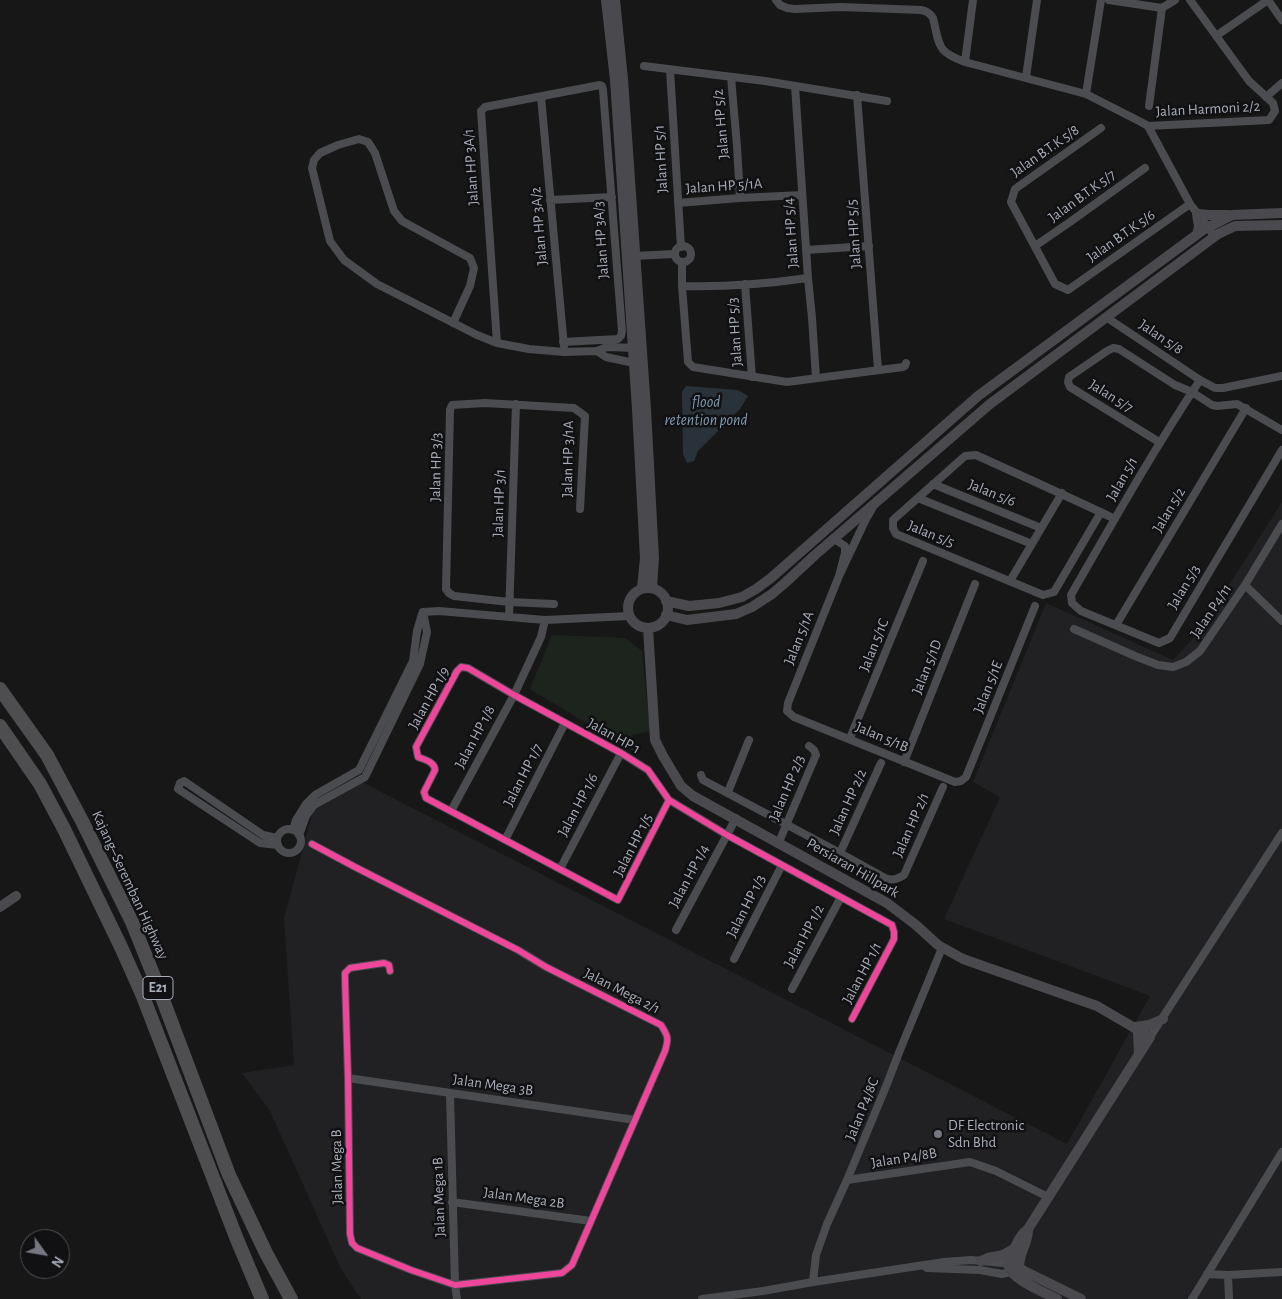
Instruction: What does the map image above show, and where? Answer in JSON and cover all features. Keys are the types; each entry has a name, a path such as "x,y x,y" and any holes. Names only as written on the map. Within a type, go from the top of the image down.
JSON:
{"highway":[{"name":"Kajang–Seremban Highway","path":"0,689 47,756 82,821 132,922 229,1175 266,1253 291,1299"},
{"name":"E21","path":"0,726 40,784 121,946 142,994 262,1299"}],"street":[{"path":"606,0 632,257"},
{"path":"615,0 623,79 639,363 647,588"},
{"path":"776,0 787,8 795,9 841,3 927,11 931,15 940,47 951,56 965,62 1086,94 1148,126 1190,204 1214,236"},
{"path":"901,0 902,9"},
{"path":"965,62 974,0"},
{"path":"1026,77 1037,0"},
{"path":"1086,94 1101,0"},
{"path":"1109,0 1162,8 1175,0"},
{"name":"Jalan Harmoni 2/2","path":"1148,126 1269,120 1275,111 1273,103 1249,81 1190,0"},
{"path":"1216,36 1268,0 1282,20"},
{"path":"1149,106 1162,8"},
{"path":"644,66 795,86 887,101"},
{"name":"Jalan HP 5/1","path":"670,70 681,247"},
{"name":"Jalan HP 5/2","path":"731,77 740,198"},
{"path":"1266,97 1282,83"},
{"name":"Jalan HP 3A/1","path":"497,343 481,111 484,107 600,85"},
{"name":"Jalan HP 3A/3","path":"563,342 618,339 622,331 603,90 600,85"},
{"name":"Jalan HP 5/4","path":"795,86 816,378"},
{"name":"Jalan HP 5/5","path":"857,95 878,370"},
{"name":"Jalan HP 3A/2","path":"541,97 564,352"},
{"name":"Jalan B.T.K 5/8","path":"1035,246 1011,202 1015,189 1101,128"},
{"path":"453,323 470,286 474,268 470,258 402,221 394,211 375,153 368,142 359,139 338,145 320,154 314,160 312,168 330,240 344,260 377,284 453,323 477,335 497,343 529,349 564,352 597,351 607,347 638,348"},
{"name":"Jalan B.T.K 5/7","path":"1035,246 1144,168"},
{"name":"Jalan HP 5/1A","path":"678,203 802,195"},
{"path":"550,200 612,197"},
{"name":"Jalan B.T.K 5/6","path":"1035,246 1055,284 1068,290 1190,204"},
{"path":"1197,214 1282,213"},
{"path":"1197,214 1199,227 1197,234"},
{"path":"666,601 689,606 719,603 742,597 756,589 771,578 978,396 1197,234 1232,215"},
{"path":"666,615 687,620 736,614 752,607 772,594 990,404 1214,236 1235,226 1282,225"},
{"path":"806,250 869,246"},
{"path":"675,254 676,250 686,247 690,253 688,260 682,262"},
{"path":"632,257 675,254"},
{"path":"675,254 677,259 682,262"},
{"path":"682,262 688,362 693,367 787,382 904,366 906,363"},
{"path":"682,286 713,287 782,282 808,278"},
{"name":"Jalan HP 5/3","path":"745,284 752,377"},
{"name":"Jalan 5/8","path":"1106,317 1215,388 1282,376"},
{"name":"Jalan 5/7","path":"1159,442 1070,387 1069,378 1113,348 1119,349 1175,385 1192,392"},
{"path":"597,351 606,357 639,363"},
{"name":"Jalan 5/1","path":"1071,595 1159,442 1200,380"},
{"path":"1192,392 1212,405 1237,404 1282,430"},
{"path":"978,396 990,404"},
{"name":"Jalan HP 3/3","path":"508,602 454,596 449,594 446,589 450,410 452,405 458,404 516,404"},
{"name":"Jalan HP 3/1A","path":"516,404 574,408 585,416 580,509"},
{"name":"Jalan HP 3/1","path":"509,617 516,404"},
{"name":"Jalan 5/2","path":"1116,625 1246,408"},
{"name":"Jalan 5/3","path":"1071,595 1072,603 1081,611 1159,643 1170,638 1282,450"},
{"name":"Jalan 5/5","path":"1100,512 1054,592 1044,595 896,534 893,528 893,520 933,484 965,456 976,455 1062,494 1115,519"},
{"name":"Jalan 5/6","path":"933,484 1041,528"},
{"path":"868,493 888,492"},
{"path":"844,530 867,503 868,493"},
{"path":"1010,581 1062,494"},
{"path":"918,498 1032,544"},
{"path":"839,576 875,503"},
{"name":"Jalan P4/11","path":"1074,629 1158,665 1173,667 1186,662 1200,651 1282,524"},
{"path":"834,538 845,546 839,576"},
{"name":"Jalan 5/1C","path":"850,738 923,561"},
{"name":"Jalan 5/1A","path":"788,711 788,703 839,576"},
{"name":"Jalan 5/1D","path":"904,762 975,584"},
{"name":"Jalan P4/11","path":"1244,585 1282,621"},
{"path":"647,588 660,592 666,601 667,610 663,620 650,627 636,624 629,616 628,609 628,602 631,596 636,591 647,588"},
{"path":"508,602 554,604"},
{"name":"Jalan 5/1E","path":"966,777 1035,606"},
{"path":"423,612 439,611 544,620 629,616"},
{"path":"296,833 314,805 365,777 420,664 426,632 423,612"},
{"path":"277,842 260,843 178,789 178,786 184,781 262,835 277,842 282,851 286,853 293,852 299,847 300,843 296,833 296,820 306,804 315,795 359,770 413,661 417,631 423,612"},
{"name":"Jalan HP 1/8","path":"451,811 514,695 541,637 544,620"},
{"name":"Persiaran Hillpark","path":"650,627 662,756 681,786 693,796 888,903 942,948 963,959 1097,1006 1150,1037"},
{"name":"Jalan HP 1/9","path":"451,811 426,798 424,792 434,766 418,757 416,747 457,671 461,668 468,668"},
{"name":"Jalan HP 1","path":"468,668 648,770 669,800 727,835 892,925 894,939"},
{"name":"Jalan 5/1B","path":"788,711 794,717 955,782 961,781 966,777"},
{"path":"384,721 389,722 394,718"},
{"name":"Jalan HP 1/7","path":"505,840 565,723"},
{"path":"728,792 749,740"},
{"name":"Jalan HP 2/3","path":"779,842 816,754 809,746"},
{"name":"Jalan HP 1/6","path":"560,870 621,753"},
{"name":"Jalan HP 2/2","path":"840,853 881,763"},
{"path":"701,775 703,780 840,853"},
{"name":"Jalan HP 2/1","path":"840,853 885,878 891,880 904,875 943,787"},
{"name":"Jalan HP 1/5","path":"560,870 618,900 669,800"},
{"path":"451,811 560,870"},
{"path":"727,835 736,818"},
{"path":"277,842 282,831 286,830 296,833"},
{"path":"1057,1299 1021,1280 1014,1267 1015,1248 1019,1238 1028,1229 1282,833"},
{"name":"Jalan HP 1/4","path":"676,930 727,835"},
{"name":"Jalan Mega 2/1","path":"312,844 661,1024 667,1034 668,1041 665,1051 572,1265 562,1273 455,1285"},
{"name":"Jalan HP 1/3","path":"734,959 782,865"},
{"path":"0,908 16,896"},
{"name":"Jalan HP 1/2","path":"792,988 840,897"},
{"name":"Jalan HP 1/1","path":"852,1019 894,939"},
{"name":"Jalan P4/8C","path":"813,1282 816,1254 827,1224 887,1084 942,948"},
{"name":"Jalan Mega B","path":"390,971 389,965 384,963 350,968 344,979 348,1078 350,1234 352,1243 357,1248 411,1270 455,1285"},
{"path":"1139,1054 1138,1032 1135,1027 1149,1025 1163,1019"},
{"name":"Jalan Mega 3B","path":"348,1078 634,1120"},
{"name":"Jalan Mega 1B","path":"450,1094 452,1202 457,1299"},
{"path":"1192,1299 1282,1152"},
{"name":"Jalan P4/8B","path":"847,1180 970,1162 996,1171 1048,1197"},
{"name":"Jalan Mega 2B","path":"452,1202 591,1221"},
{"path":"912,1267 980,1270 1002,1274 1014,1267 1028,1239 1028,1229"},
{"path":"981,1261 1015,1248"},
{"path":"702,1299 944,1262 971,1260 1014,1267 1081,1299"},
{"path":"1207,1274 1228,1275 1282,1272"},
{"path":"1228,1275 1229,1299"}],"shaded area":[{"path":"1282,502 1282,1299 361,1299 341,1269 270,1111 242,1073 294,1065 284,918 316,801 354,778 1067,1144 1150,996 944,919 1000,797 973,782 1046,603 1173,660 1199,632"},
{"path":"552,635 625,638 642,651 650,731 632,735 635,752 530,689"}],"water":[{"name":"flood retention pond","path":"686,386 738,390 748,396 740,409 698,451 694,461 687,463 683,454 682,392"}],"cycle path":[{"path":"669,800 618,900 426,798 424,792 435,767 418,757 416,747 457,671 461,667 468,668 621,753 648,770 669,800 727,835 892,925 894,939 852,1019"},
{"path":"312,844 661,1025 667,1040 665,1051 572,1265 562,1273 455,1285 411,1270 357,1248 352,1243 350,1234 345,973 350,968 384,963 389,965 390,971"}],"place":[{"name":"DF Electronic Sdn Bhd","path":"938,1134"}]}
